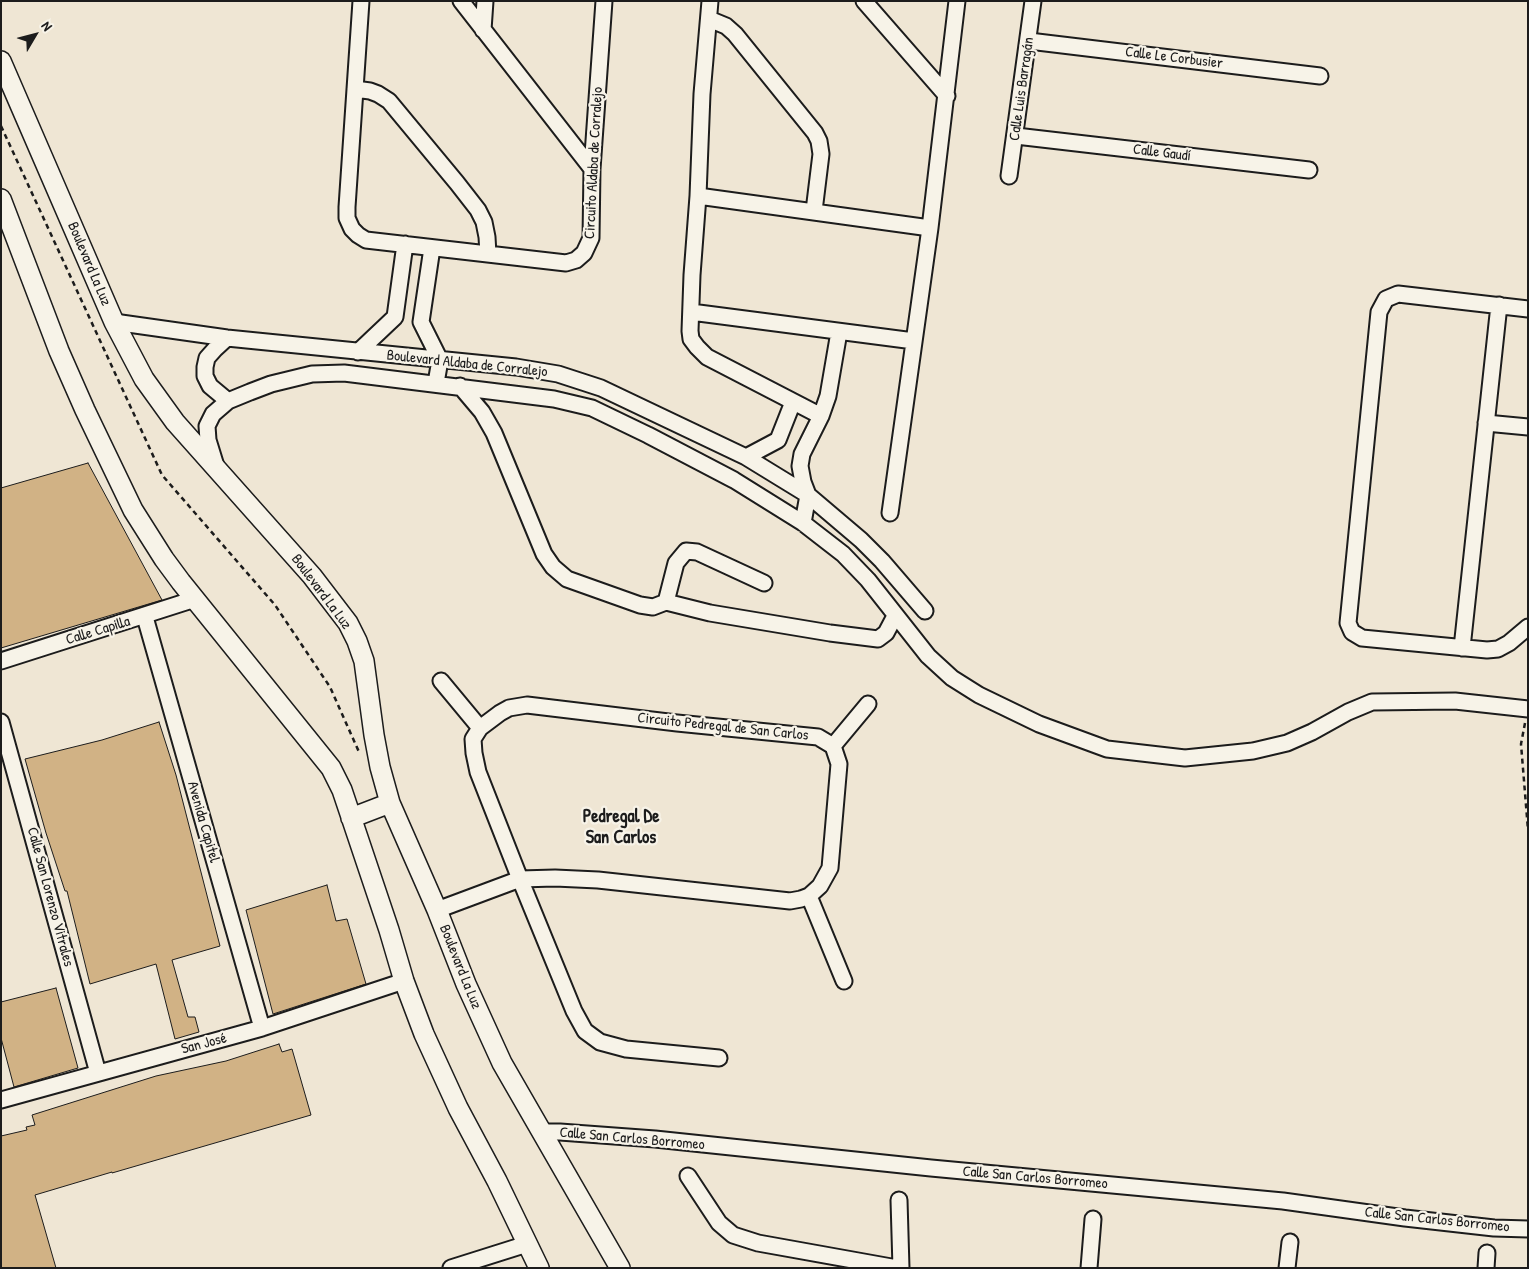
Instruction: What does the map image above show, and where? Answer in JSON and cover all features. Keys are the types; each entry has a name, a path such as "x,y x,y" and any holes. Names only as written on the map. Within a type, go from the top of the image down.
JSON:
{"main road":[{"name":"Boulevard La Luz","path":"1,61 114,322 144,379 161,404 312,576 348,623 364,661 374,736 390,802 437,910 466,984 502,1062 620,1268"},
{"path":"1,199 60,351 113,471 133,510 164,559 331,768 342,790 404,981 441,1074 497,1181 539,1268"},
{"path":"351,818 390,802"}],"street":[{"name":"Circuito Aldaba de Corralejo","path":"361,1 347,218 352,229 358,236 366,240 554,263 566,263 576,260 584,253 591,238 592,169 604,1"},
{"path":"460,1 592,169"},
{"path":"483,30 485,1"},
{"path":"710,1 702,94 690,331 692,339 697,348 707,358 822,416"},
{"path":"864,1 947,96"},
{"path":"890,513 930,228 957,1"},
{"name":"Calle Luis Barragán","path":"1009,176 1034,1"},
{"path":"709,19 726,26 735,34 815,133 821,154 814,211"},
{"name":"Calle Le Corbusier","path":"1028,41 1320,76"},
{"path":"355,89 370,91 389,101 457,183 478,210 484,222 488,254"},
{"name":"Calle Gaudí","path":"1016,136 1309,170"},
{"path":"698,196 930,228"},
{"path":"358,352 395,318 405,244"},
{"path":"432,248 421,322 440,360 436,383"},
{"path":"1528,309 1398,294 1386,299 1379,312 1348,623 1352,632 1362,638 1487,650 1498,649 1509,643 1528,627"},
{"path":"1462,648 1499,306"},
{"path":"691,312 914,341"},
{"path":"395,318 421,322"},
{"name":"Boulevard Aldaba de Corralejo","path":"114,322 227,338 516,367 558,374 601,388 746,457 808,495 861,540 882,561 925,612"},
{"path":"803,523 808,495 800,466 802,454 822,416 828,396 839,332"},
{"path":"227,338 207,358 205,376 210,386 228,401"},
{"name":"Boulevard Aldaba de Corralejo","path":"217,469 208,440 207,426 212,414 228,401 271,384 312,374 344,373 554,399 592,408 648,435 734,480 803,523 843,554 868,580 928,656 952,678 979,695 1039,724 1107,749 1185,758 1253,751 1287,743 1372,702 1456,701 1528,709"},
{"path":"460,386 482,412 494,433 544,554 553,567 567,579 640,605 653,607 666,602 710,613 878,639 886,633 895,616"},
{"path":"746,457 778,440 793,402"},
{"path":"1486,423 1528,427"},
{"path":"778,440 802,454"},
{"path":"666,602 676,563 686,551 697,552 764,584"},
{"name":"Calle Capilla","path":"1,662 195,599"},
{"name":"Avenida Capitel","path":"145,616 262,1028"},
{"path":"441,681 480,728 474,739 474,753 478,772 574,1011 586,1031 600,1042 626,1049 719,1058"},
{"path":"437,910 520,879 598,880 790,902 809,896 820,886 830,868 839,764 833,746 868,704"},
{"name":"Circuito Pedregal de San Carlos","path":"480,728 509,708 527,705 818,737 833,746"},
{"name":"Calle San Lorenzo Vitrales","path":"1,722 98,1073"},
{"path":"809,896 844,981"},
{"name":"San José","path":"1,1100 262,1028 404,981"},
{"name":"Calle San Carlos Borromeo","path":"541,1132 656,1139 931,1168 1283,1201 1404,1218 1494,1228 1528,1229"},
{"path":"688,1176 719,1223 733,1235 758,1243 897,1268"},
{"path":"899,1200 901,1268"},
{"path":"1089,1268 1093,1219"},
{"path":"1287,1268 1290,1242"},
{"path":"451,1268 527,1244"}],"path":[{"path":"1528,709 1521,744 1528,830"}],"building":[{"path":"88,463 162,600 1,648 1,488"},
{"path":"159,722 176,775 220,946 172,960 188,1017 195,1017 199,1032 175,1039 156,964 90,984 67,891 65,891 46,833 25,759 102,740"},
{"path":"327,885 336,921 347,919 366,984 273,1014 246,910"},
{"path":"56,988 78,1068 14,1087 1,1038 1,1002"},
{"path":"279,1044 282,1052 292,1049 311,1115 35,1195 56,1268 1,1268 1,1136 27,1130 26,1127 35,1125 32,1115 156,1076 226,1061"}],"district":[{"name":"Pedregal De San Carlos","path":"621,828"}]}
